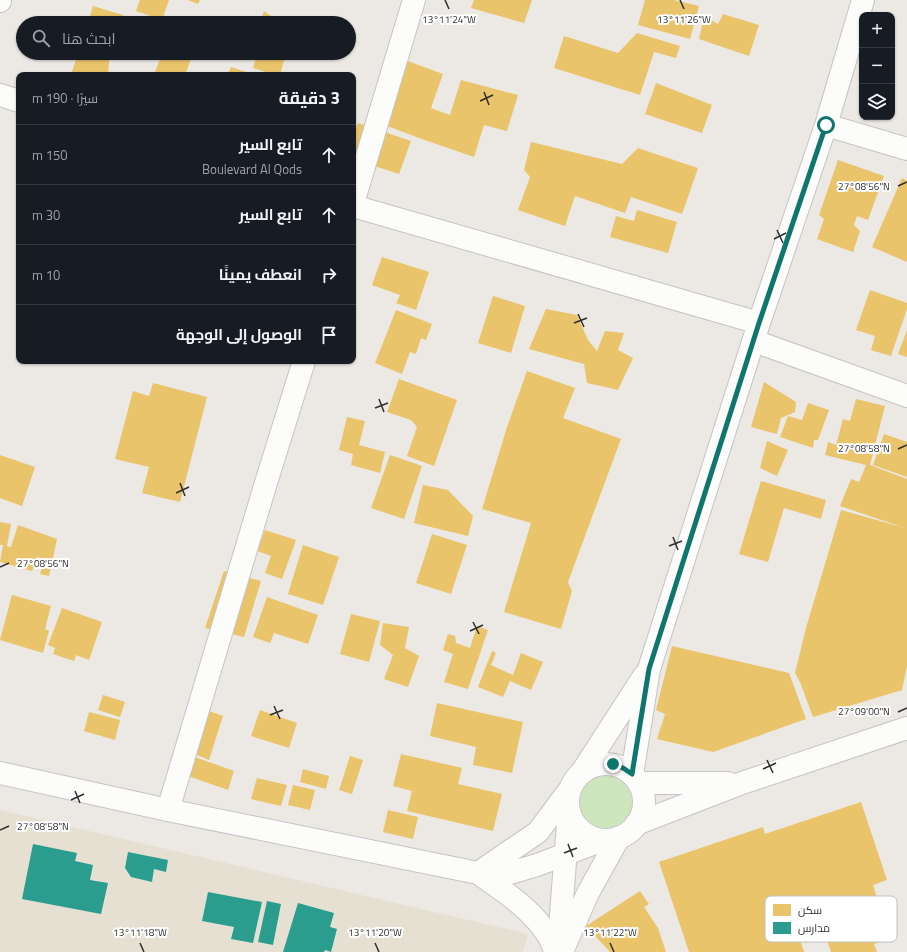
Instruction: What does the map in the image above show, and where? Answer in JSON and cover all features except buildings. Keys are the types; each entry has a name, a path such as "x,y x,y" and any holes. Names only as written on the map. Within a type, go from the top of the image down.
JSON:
{"street":[{"path":"356,194 414,0"},
{"path":"635,779 649,669 756,332 826,125 863,0"},
{"path":"0,94 16,99"},
{"path":"826,125 907,149"},
{"path":"356,205 756,332 907,396"},
{"path":"168,810 264,486 303,364"},
{"path":"557,952 566,854 569,800 575,780 582,772 649,669"},
{"path":"636,824 742,783 907,728"},
{"path":"0,773 168,810 478,873 510,873 537,865 611,838 631,830 636,824 644,804 642,793 635,779 623,768 613,764 602,764 582,772"},
{"path":"635,779 742,783"},
{"path":"478,873 538,832 569,800"},
{"path":"569,800 572,820 578,828 585,834 594,838 611,838"},
{"path":"562,952 611,838"},
{"path":"478,873 513,897 547,934 557,952"}],"shaded area":[{"path":"0,810 528,934 523,952 0,952"}],"green space":[{"path":"607,774 618,776 627,782 633,791 635,802 633,813 627,822 618,828 607,830 596,828 587,822 581,813 579,802 581,791 587,782 596,776"}],"route":[{"path":"613,764 632,774 649,669 759,323 826,125"}]}
